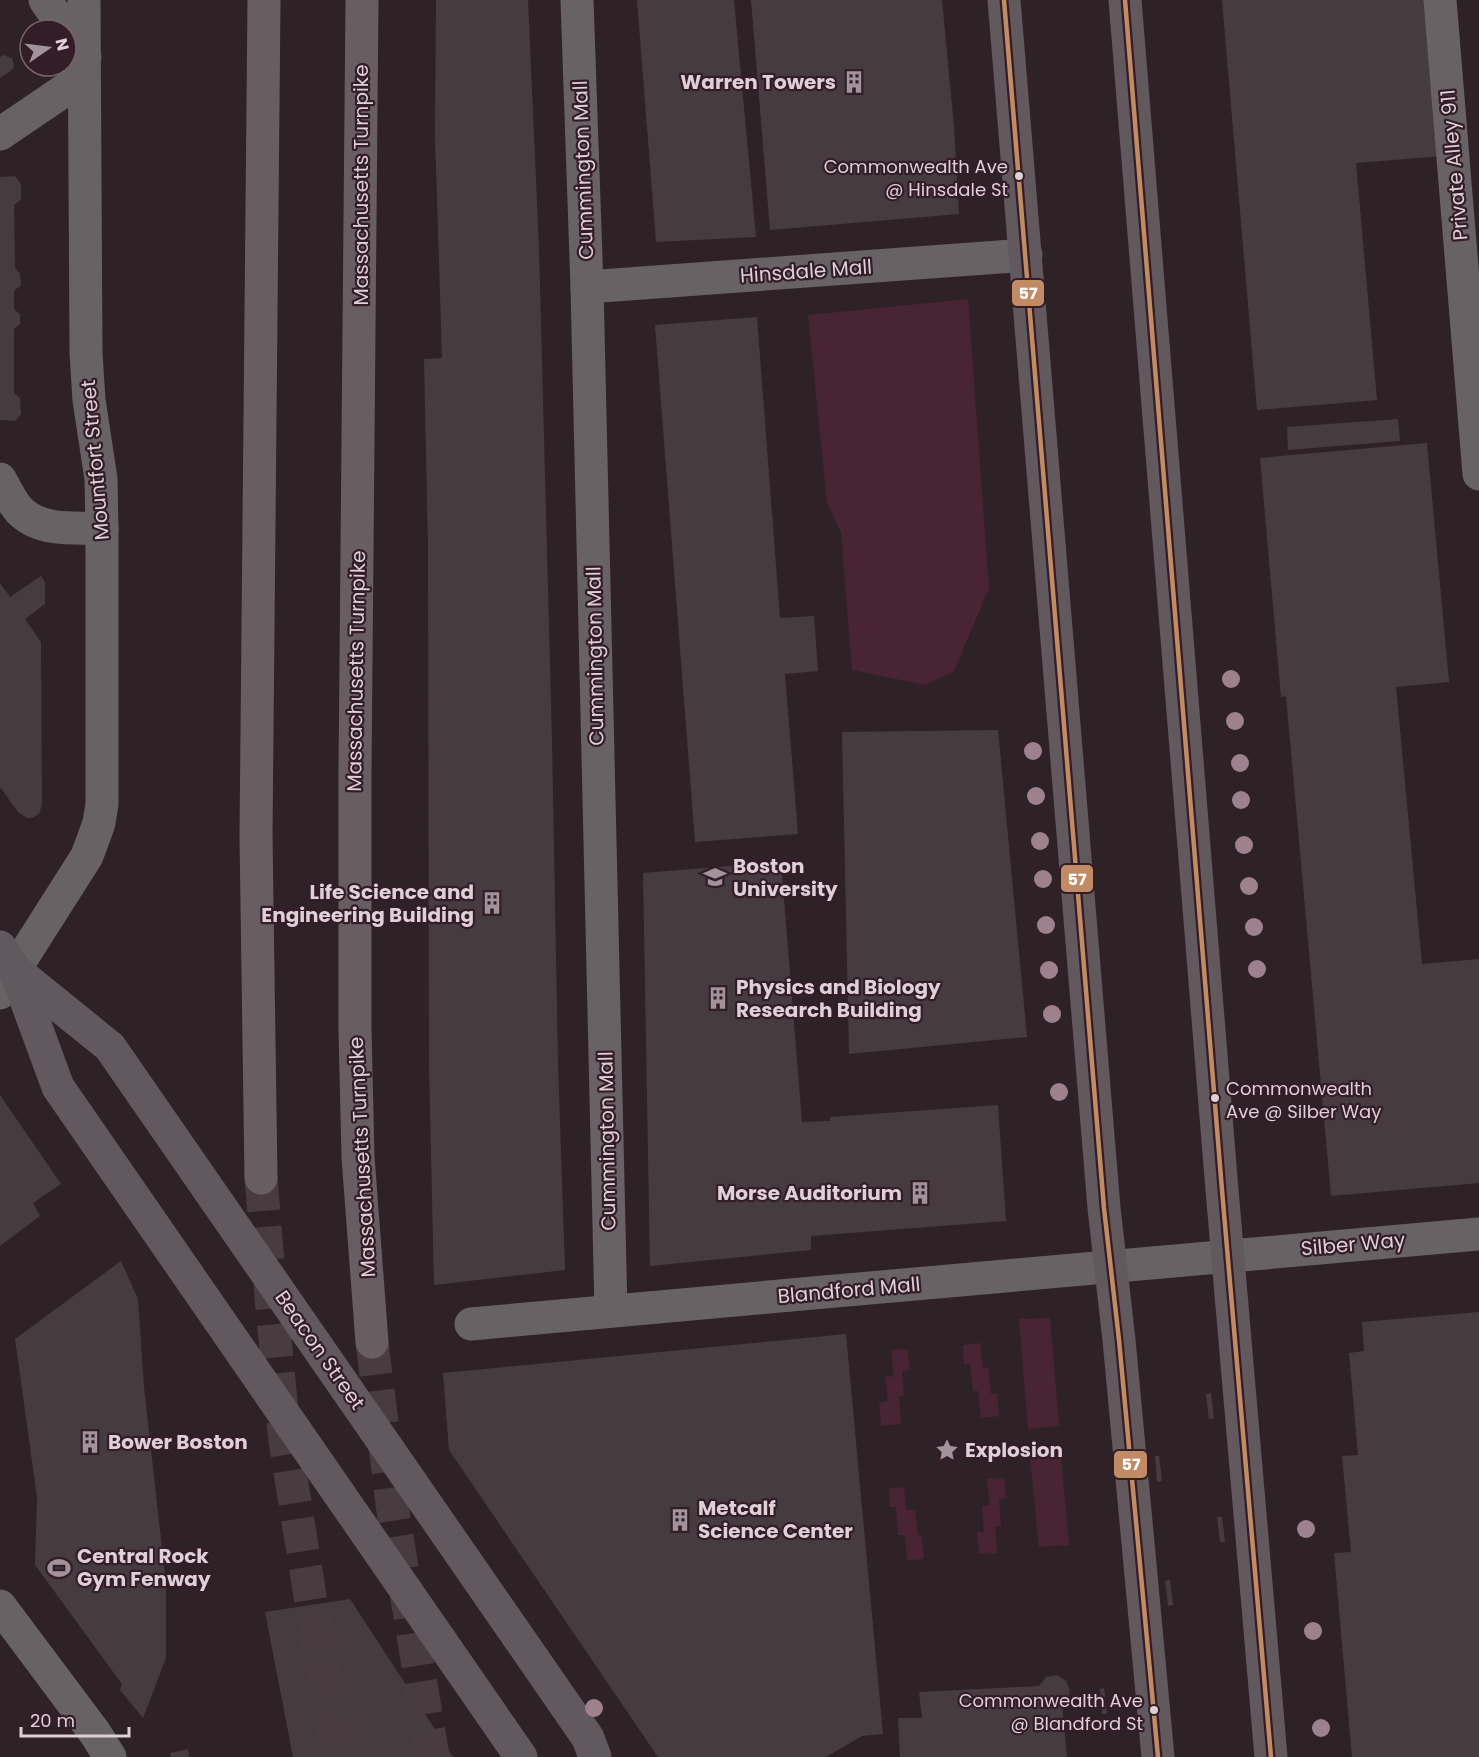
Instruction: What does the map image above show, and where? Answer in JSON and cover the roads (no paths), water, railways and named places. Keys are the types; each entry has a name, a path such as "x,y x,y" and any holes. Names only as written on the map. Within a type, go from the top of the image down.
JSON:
{"highway":[{"path":"261,1178 256,836 264,0"},
{"name":"Massachusetts Turnpike","path":"362,0 355,771 356,1030 358,1157 372,1341"}],"main road":[{"path":"1004,0 1104,1208 1112,1267 1158,1757"},
{"path":"1125,0 1271,1757"},
{"path":"5,970 58,1087 521,1757"},
{"name":"Beacon Street","path":"5,970 110,1047 588,1738 595,1757"}],"street":[{"path":"0,134 84,67 45,0"},
{"name":"Mountfort Street","path":"5,970 87,856 99,824 103,774 102,528 101,479 89,400 86,353 84,0"},
{"name":"Cummington Mall","path":"577,0 611,1311"},
{"name":"Private Alley 911","path":"1440,0 1479,474"},
{"name":"Hinsdale Mall","path":"586,287 1026,255"},
{"path":"0,479 20,511 34,520 58,528 102,528"},
{"name":"Silber Way","path":"1228,1255 1479,1234"},
{"name":"Blandford Mall","path":"471,1324 1228,1255"},
{"path":"0,1605 95,1733 110,1757"}],"tunnel":[{"path":"261,1178 285,1441 324,1682 339,1757"},
{"path":"372,1342 394,1519 433,1757"}],"place":[{"name":"Warren Towers","path":"854,82"},
{"name":"Commonwealth Ave @ Hinsdale St","path":"1019,176"},
{"name":"Boston University","path":"715,877"},
{"name":"Life Science and Engineering Building","path":"492,903"},
{"name":"Physics and Biology Research Building","path":"718,998"},
{"name":"Commonwealth Ave @ Silber Way","path":"1215,1098"},
{"name":"Morse Auditorium","path":"920,1193"},
{"name":"Bower Boston","path":"90,1442"},
{"name":"Explosion","path":"947,1450"},
{"name":"Metcalf Science Center","path":"680,1520"},
{"name":"Central Rock Gym Fenway","path":"59,1568"},
{"name":"Commonwealth Ave @ Blandford St","path":"1154,1710"}]}
